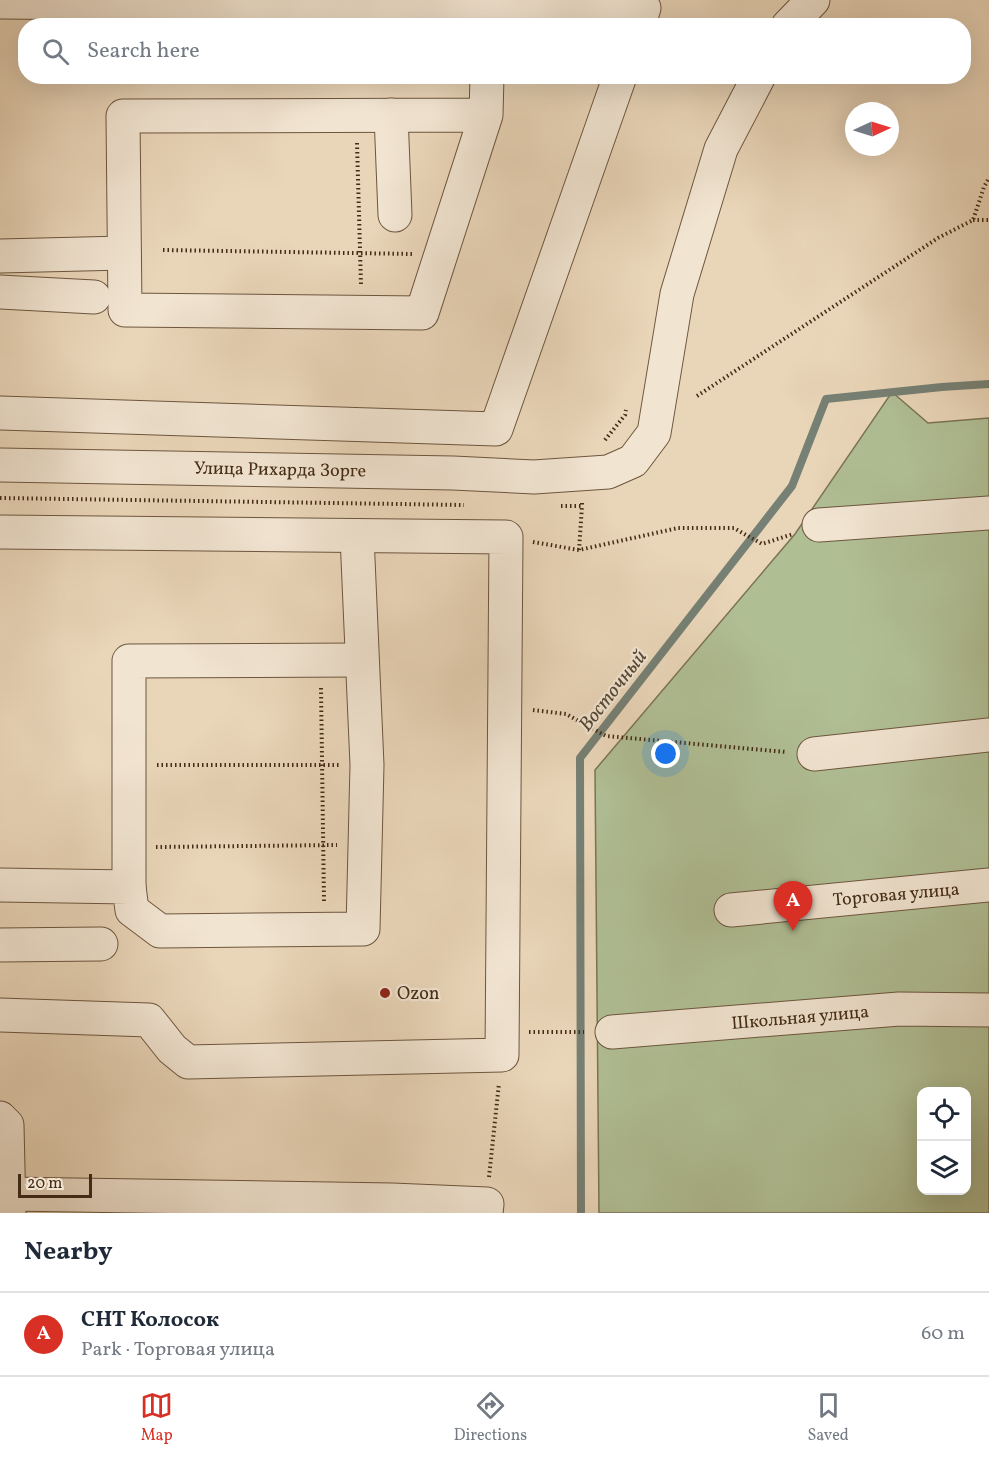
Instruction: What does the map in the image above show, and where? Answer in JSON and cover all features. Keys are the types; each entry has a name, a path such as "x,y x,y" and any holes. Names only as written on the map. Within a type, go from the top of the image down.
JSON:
{"street":[{"path":"796,18 813,0"},
{"path":"0,2 489,16 641,17"},
{"path":"486,115 123,116 125,310 422,313 486,115 487,84"},
{"path":"0,413 496,429 617,84"},
{"name":"Улица Рихарда Зорге","path":"0,465 453,472 534,477 608,472 633,461 654,433 677,294 721,149 755,84"},
{"path":"391,115 395,214"},
{"path":"0,256 124,253"},
{"path":"0,292 94,297"},
{"path":"819,525 989,513"},
{"path":"0,532 506,537 502,1055 188,1062 172,1048 149,1020 0,1015"},
{"path":"367,536 376,600"},
{"path":"361,660 129,661 129,887 132,910 160,931 363,929 367,765 361,660 367,536"},
{"path":"814,754 989,735"},
{"path":"0,885 129,887"},
{"name":"Торговая улица","path":"731,910 989,885"},
{"path":"0,945 101,944"},
{"name":"Школьная улица","path":"602,1032 899,1009 989,1010"},
{"path":"2,1123 8,1203 487,1208"}],"path":[{"path":"356,115 361,313"},
{"path":"974,220 989,178"},
{"path":"697,396 938,238 974,220 989,219"},
{"path":"163,250 441,254"},
{"path":"579,550 582,506"},
{"path":"506,537 579,550 678,528 734,528 762,544"},
{"path":"321,660 324,930"},
{"path":"504,705 566,714 606,736 814,754"},
{"path":"129,765 367,765"},
{"path":"129,847 365,845"},
{"path":"563,1032 602,1032"},
{"path":"487,1208 502,1055"}],"green space":[{"path":"892,392 928,423 989,418 989,1213 599,1213 595,770 795,534"}],"waterway":[{"name":"Восточный","path":"581,1213 580,758 792,486 826,399 989,384"}],"place":[{"name":"СНТ Колосок","path":"793,931"},
{"name":"Ozon","path":"385,993"}]}
